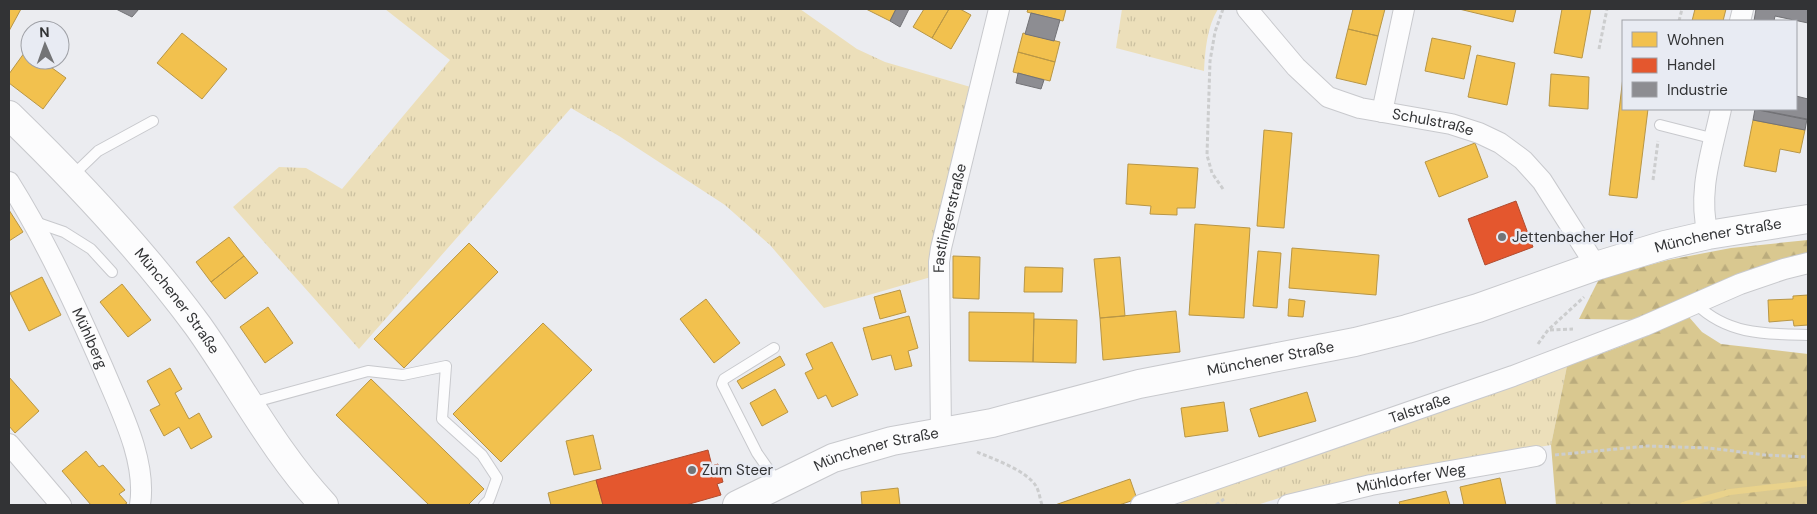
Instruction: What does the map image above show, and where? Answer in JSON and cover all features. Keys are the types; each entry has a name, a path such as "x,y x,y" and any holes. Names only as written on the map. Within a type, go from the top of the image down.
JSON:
{"street":[{"name":"Fastlingerstraße","path":"941,433 940,248 999,9"},
{"name":"Schulstraße","path":"1248,9 1296,67 1328,97 1360,108 1452,124 1479,133 1500,143 1523,160 1542,181 1596,266"},
{"path":"1382,112 1404,9"},
{"path":"1708,235 1704,217 1704,191 1721,110"},
{"name":"Münchener Straße","path":"9,115 112,221 160,277 198,327 293,468 324,505"},
{"name":"Mühlberg","path":"9,182 34,222 86,329 128,428 140,472 140,505"},
{"name":"Münchener Straße","path":"737,505 833,458 892,441 992,423 1139,384 1212,368 1381,336 1478,308 1596,266 1666,244 1708,235 1808,219"},
{"name":"Talstraße","path":"1141,505 1513,376 1644,326 1740,284 1808,263"},
{"path":"9,444 61,505"},
{"name":"Mühldorfer Weg","path":"1288,505 1389,482 1536,456"}],"lane":[{"path":"70,178 98,151 153,121"},
{"path":"1660,125 1715,139"},
{"path":"34,222 64,232 91,249 112,272"},
{"path":"1696,304 1707,315 1740,330 1765,334 1808,336"},
{"path":"774,348 724,378 722,384 757,453 779,484"},
{"path":"250,404 368,371 402,375 446,366 442,419 482,455 497,478 484,505"}],"path":[{"path":"1223,9 1215,32 1210,61 1208,155 1212,173 1223,188"},
{"path":"1600,49 1606,9"},
{"path":"1653,180 1660,125"},
{"path":"1536,346 1548,330 1584,297 1594,280 1596,266"},
{"path":"1536,456 1647,446 1709,448 1765,455 1808,457"},
{"path":"1003,463 1030,479 1037,487 1042,505"}],"green space":[{"path":"385,9 800,9 857,49 885,62 974,88 931,277 824,308 770,245 725,205 619,136 571,108 359,349 233,207 279,167 306,168 342,189 450,60"},
{"path":"1122,9 1218,9 1209,31 1204,71 1116,48"},
{"path":"1808,240 1808,257 1643,320 1579,319 1599,279 1668,260 1731,248"},
{"path":"1689,317 1702,332 1721,344 1808,354 1808,505 1556,505 1551,445 1567,366 1622,346"},
{"path":"1567,366 1551,445 1364,476 1298,492 1257,505 1176,505 1277,467"}],"building: Wohnen":[{"path":"9,9 21,9 9,31"},
{"path":"866,9 896,9 890,21"},
{"path":"924,9 949,9 932,38 913,27"},
{"path":"949,9 960,9 971,15 951,49 932,38"},
{"path":"1028,9 1066,9 1063,21 1027,12"},
{"path":"1353,9 1385,9 1378,36 1348,29"},
{"path":"1459,9 1516,9 1513,22"},
{"path":"1562,9 1591,9 1582,58 1554,53"},
{"path":"1695,9 1726,9 1723,20 1692,20"},
{"path":"1348,29 1378,36 1366,85 1336,78"},
{"path":"182,33 227,69 202,99 157,63"},
{"path":"1023,33 1060,42 1055,62 1018,52"},
{"path":"1432,38 1471,46 1464,79 1425,71"},
{"path":"1018,52 1055,62 1050,81 1013,72"},
{"path":"1477,55 1515,63 1507,105 1468,97"},
{"path":"20,59 20,70 55,70 66,78 43,109 9,83 9,74"},
{"path":"1551,74 1589,77 1588,109 1549,106"},
{"path":"1622,85 1622,110 1648,110 1637,198 1609,195"},
{"path":"1753,120 1805,130 1800,153 1780,149 1776,172 1744,166"},
{"path":"1264,130 1292,133 1284,228 1257,226"},
{"path":"1475,143 1488,177 1439,197 1425,162"},
{"path":"1128,164 1198,168 1195,208 1177,208 1177,215 1150,214 1151,206 1126,204"},
{"path":"9,210 23,232 9,241"},
{"path":"1195,224 1250,228 1244,318 1189,315"},
{"path":"229,237 244,256 211,282 196,262"},
{"path":"469,243 498,272 404,368 374,339"},
{"path":"1292,248 1379,255 1376,295 1289,288"},
{"path":"1258,251 1281,253 1277,308 1253,306"},
{"path":"244,256 258,273 225,299 211,282"},
{"path":"953,256 980,257 979,299 953,298"},
{"path":"1120,257 1125,316 1100,318 1094,259"},
{"path":"1025,267 1063,268 1062,292 1024,292"},
{"path":"42,277 61,315 29,331 10,293"},
{"path":"122,284 151,320 128,337 100,302"},
{"path":"900,290 906,312 880,319 874,297"},
{"path":"1808,295 1808,325 1794,326 1793,320 1769,322 1768,300 1793,299 1793,296"},
{"path":"706,299 740,343 714,363 680,319"},
{"path":"1289,299 1305,301 1303,317 1288,316"},
{"path":"268,307 293,343 265,363 240,327"},
{"path":"1176,311 1180,352 1103,360 1100,318"},
{"path":"969,312 1034,313 1033,362 969,361"},
{"path":"909,316 918,348 908,351 912,366 895,370 891,355 872,360 863,328"},
{"path":"1034,319 1077,320 1076,363 1033,362"},
{"path":"543,323 592,370 501,462 453,414"},
{"path":"832,342 858,395 832,407 826,395 818,399 805,373 813,369 806,354"},
{"path":"780,356 785,365 742,389 737,381"},
{"path":"170,368 182,389 175,393 189,419 199,413 212,437 191,449 179,427 164,436 150,410 160,405 147,381"},
{"path":"9,377 39,411 15,433 9,426"},
{"path":"371,379 484,489 468,505 429,505 336,415"},
{"path":"775,389 788,412 762,426 750,403"},
{"path":"1307,392 1316,421 1259,437 1250,409"},
{"path":"1224,402 1228,431 1185,437 1181,408"},
{"path":"593,435 601,469 574,475 566,441"},
{"path":"86,451 99,467 103,465 125,490 119,494 127,503 124,505 91,505 62,471"},
{"path":"1500,478 1506,505 1464,505 1460,487"},
{"path":"1130,479 1137,499 1119,505 1055,505"},
{"path":"596,480 603,505 551,505 548,493"},
{"path":"898,488 900,505 862,505 861,492"},
{"path":"1446,491 1450,505 1400,505 1399,502"}],"building: Handel":[{"path":"1516,201 1533,247 1485,265 1468,219"},
{"path":"708,450 712,466 718,464 723,482 717,484 721,495 686,505 603,505 596,480"}],"building: Industrie":[{"path":"116,9 139,9 132,17"},
{"path":"896,9 909,9 900,27 890,21"},
{"path":"1756,9 1808,9 1808,23 1775,16 1774,20 1754,20"},
{"path":"1031,13 1060,20 1054,41 1025,34"},
{"path":"1018,73 1044,80 1041,89 1016,83"},
{"path":"1797,96 1808,99 1808,120 1758,110 1797,110"},
{"path":"1755,110 1807,119 1805,130 1753,120"}],"waterway":[{"path":"1683,505 1730,492 1808,483"}],"place":[{"name":"Jettenbacher Hof","path":"1502,237"},
{"name":"Zum Steer","path":"692,470"}]}
